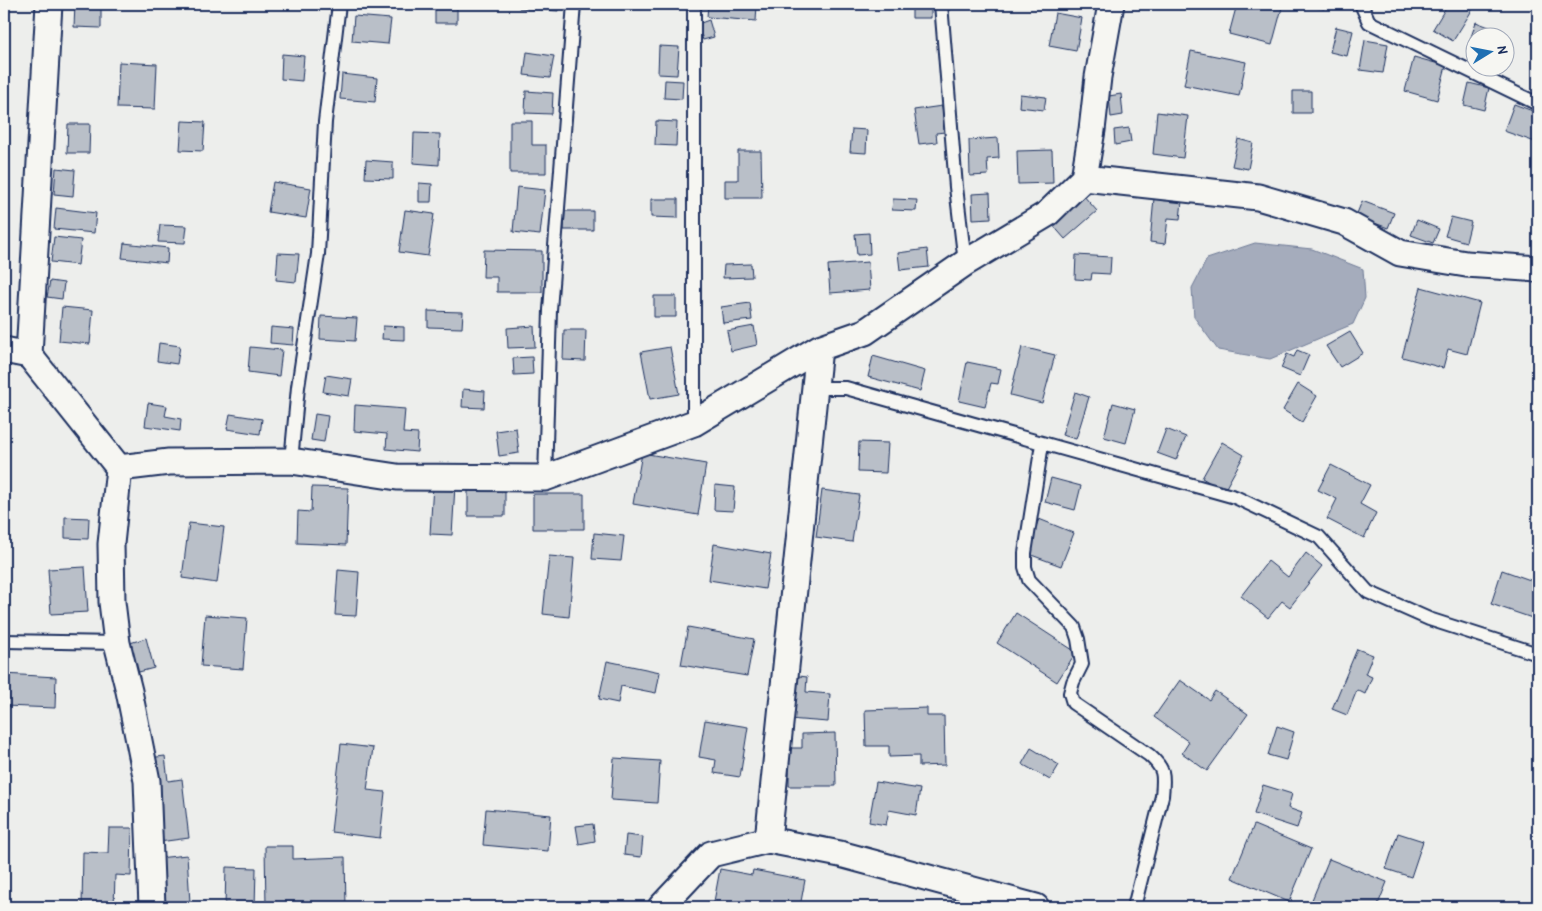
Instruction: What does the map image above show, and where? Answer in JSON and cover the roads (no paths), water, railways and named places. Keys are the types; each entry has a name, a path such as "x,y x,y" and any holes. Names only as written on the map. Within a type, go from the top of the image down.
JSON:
{"street":[{"path":"29,356 49,4"},
{"path":"118,468 169,462 291,461 398,476 545,478 694,423 819,348 865,332 965,263 1047,214 1084,178 1098,77 1111,4"},
{"path":"1084,178 1258,197 1344,222 1400,253 1466,264 1538,270"},
{"path":"768,840 819,348"},
{"path":"4,350 29,356 118,468 111,544 112,602 117,643 129,692 146,780 152,907"},
{"path":"661,907 711,854 768,840 840,854 1036,907"}],"lane":[{"path":"291,461 298,387 318,254 325,122 339,4"},
{"path":"545,478 550,310 574,4"},
{"path":"694,4 694,423"},
{"path":"941,4 956,187 965,263"},
{"path":"1361,4 1369,22 1538,104"},
{"path":"814,388 846,388 1235,497 1319,538 1368,592 1429,619 1538,654"},
{"path":"1042,444 1025,553 1028,580 1074,627 1082,655 1082,664 1070,693 1073,703 1149,755 1160,765 1164,778 1162,796 1134,907"},
{"path":"4,641 117,643"}],"water":[{"path":"1255,243 1312,249 1363,269 1365,298 1353,324 1270,359 1218,350 1194,317 1192,288 1207,259"}]}
